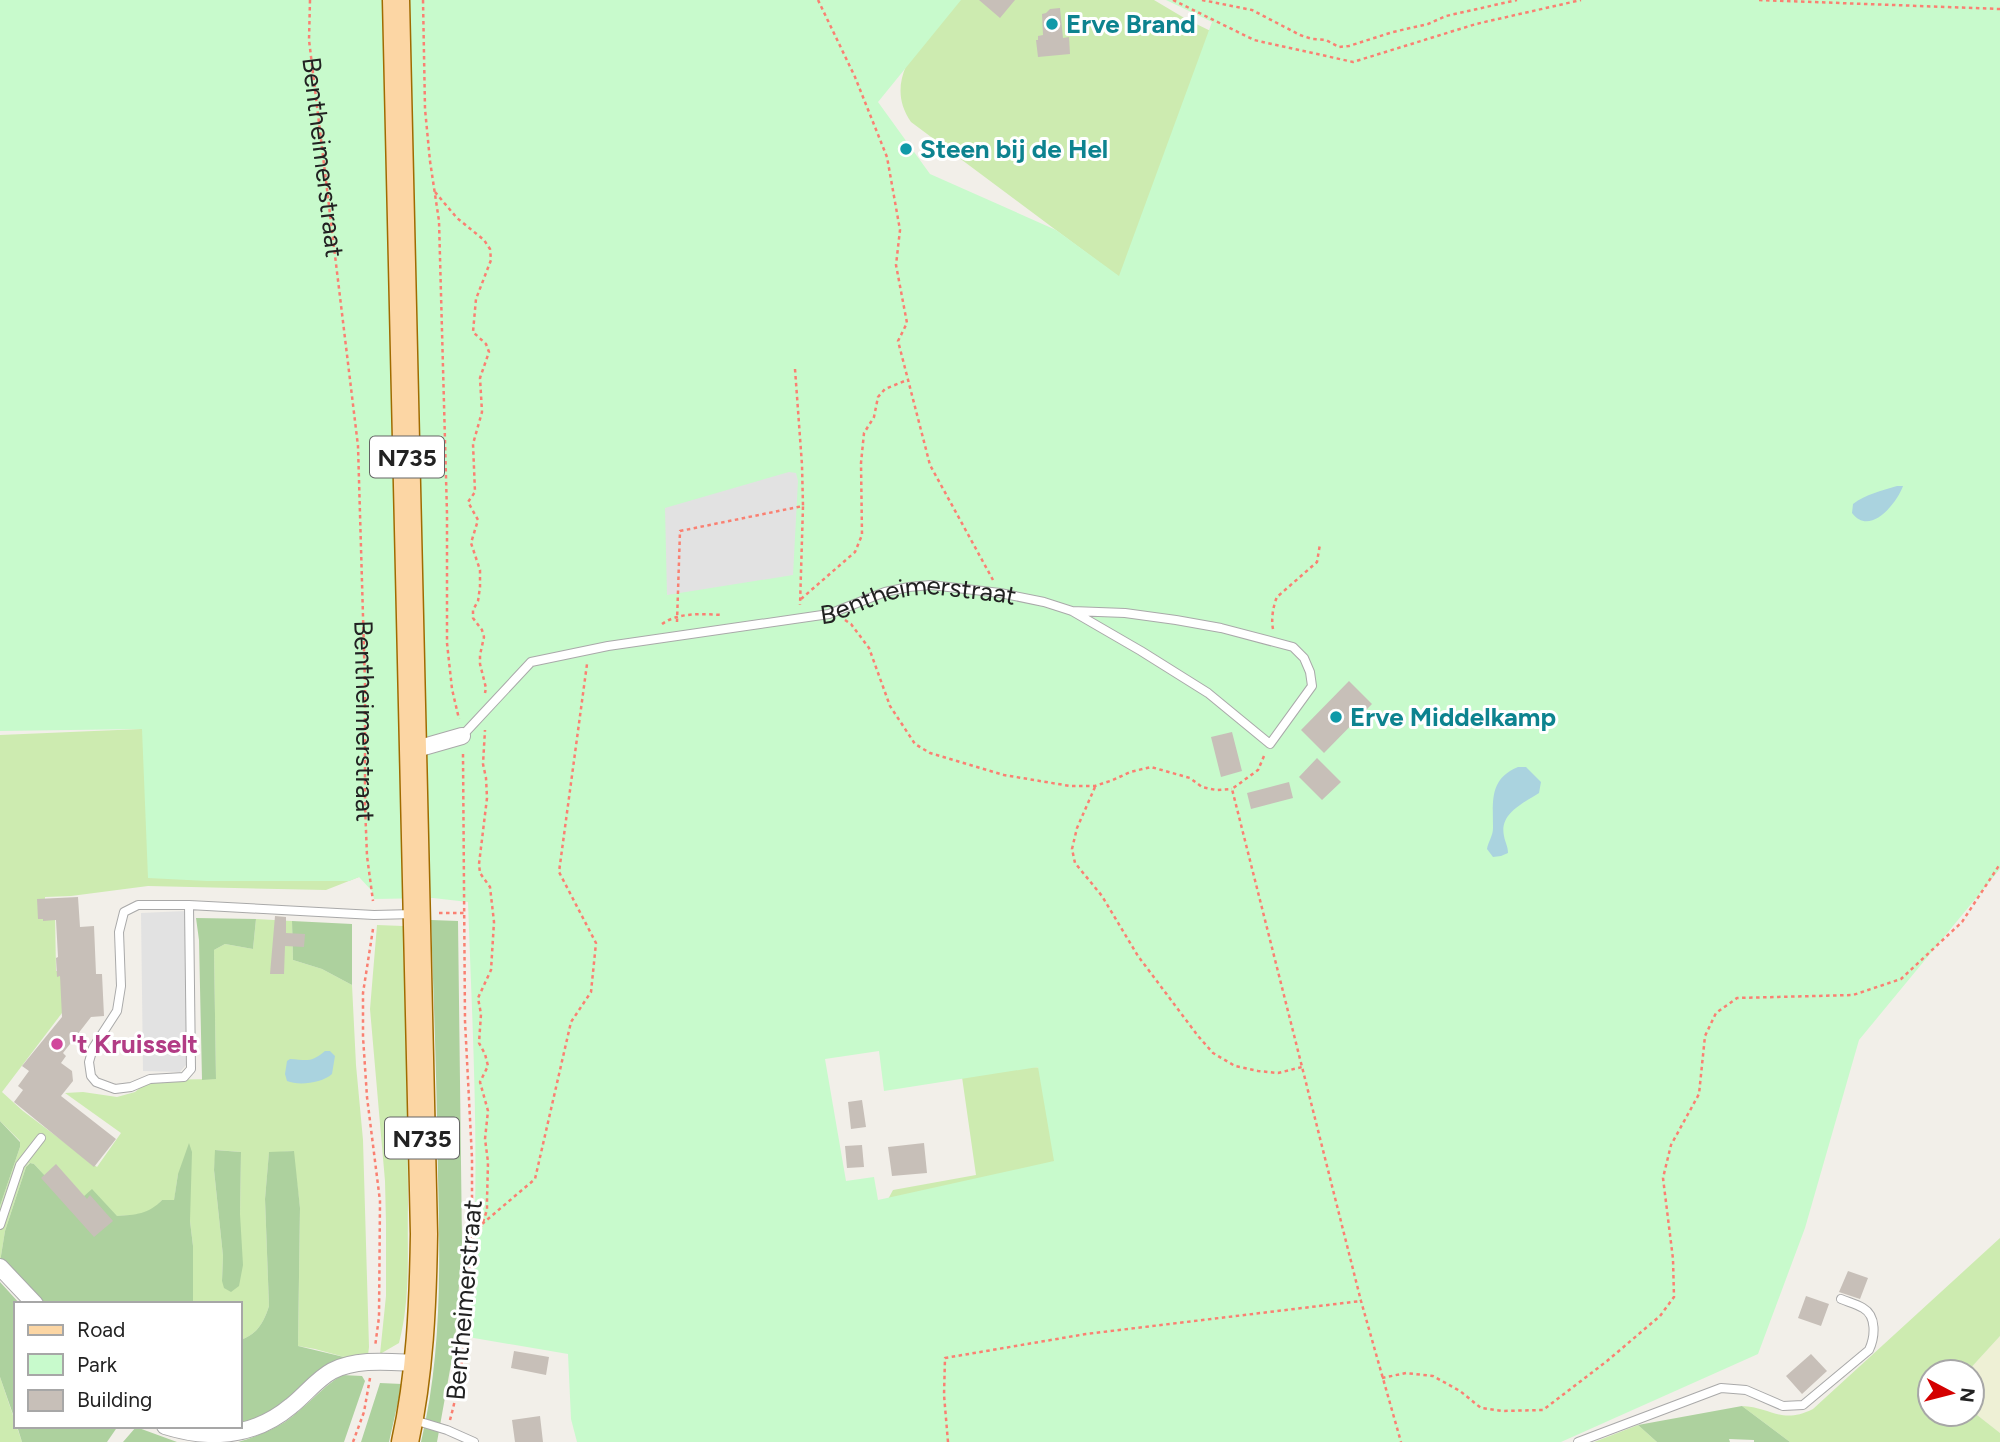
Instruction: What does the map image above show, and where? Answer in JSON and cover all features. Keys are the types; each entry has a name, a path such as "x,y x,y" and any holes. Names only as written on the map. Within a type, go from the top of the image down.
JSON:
{"main road":[{"name":"Bentheimerstraat","path":"396,0 424,1234 423,1282 407,1431"}],"street":[{"name":"Bentheimerstraat","path":"413,750 462,736"},
{"path":"0,1267 33,1302"},
{"path":"172,1428 220,1435 247,1429 285,1411 321,1378 344,1366 374,1362 416,1363"}],"lane":[{"name":"Bentheimerstraat","path":"462,736 531,662 677,635 829,614 885,592 909,587 949,586 1000,593 1072,611 1208,693 1270,744 1312,686 1304,658 1293,647 1221,628 1176,620 1125,613 1072,611"},
{"path":"189,905 191,1069 184,1077 150,1079 131,1087 115,1089 96,1082 91,1076 89,1062 93,1048 117,1011 121,986 119,932 124,912 138,905 189,905 374,915 417,914"},
{"path":"0,1225 20,1165 41,1138"},
{"path":"1578,1442 1721,1388 1746,1390 1783,1406 1804,1405 1869,1350 1872,1343 1874,1332 1866,1309 1841,1299"},
{"path":"407,1431 447,1430 474,1442"}],"path":[{"name":"Bentheimerstraat","path":"310,0 309,40 358,446 365,684 365,805 367,856 374,915 363,993 363,1037 367,1097 380,1201 379,1317 364,1412 353,1442"},
{"name":"Bentheimerstraat","path":"423,0 425,109 439,221 447,514 447,643 452,689 462,736 465,1021 472,1158 472,1240 471,1226 467,1312 460,1381 447,1430"},
{"path":"818,0 855,77 887,157 900,230 896,265 907,323 898,341 930,465 1000,593"},
{"path":"1173,0 1254,40 1353,62 1476,24 1581,0"},
{"path":"1202,0 1252,10 1300,35 1326,40 1339,47 1428,24 1446,16 1517,0"},
{"path":"1759,0 2000,9"},
{"path":"796,369 803,506 800,619"},
{"path":"800,601 855,552 862,535 861,463 864,433 874,417 878,397 885,389 907,380"},
{"path":"677,635 680,531 803,506"},
{"path":"1277,643 1272,624 1273,604 1277,597 1317,562 1320,544"},
{"path":"829,614 851,624 869,648 890,706 915,744 930,753 1004,775 1070,786 1095,786 1151,767 1190,778 1202,787 1233,789 1258,770 1270,744"},
{"path":"482,1225 535,1179 571,1022 591,992 596,943 559,872 588,650"},
{"path":"1095,786 1077,828 1072,849 1075,863 1102,896 1138,956 1213,1053 1235,1066 1258,1071 1278,1073 1302,1067"},
{"path":"1233,789 1361,1301 1401,1442"},
{"path":"1382,1378 1406,1373 1433,1376 1460,1391 1481,1408 1502,1411 1543,1410 1607,1362 1660,1316 1674,1297 1673,1259 1663,1178 1671,1145 1699,1094 1705,1036 1716,1013 1737,998 1853,995 1901,979 1962,922 2000,864"},
{"path":"417,914 464,913"},
{"path":"948,1442 944,1395 945,1358 1086,1334 1361,1301"}],"green space":[{"path":"0,0 961,0 878,102 930,174 1056,230 1119,276 1212,22 1166,0 2000,0 2000,869 1859,1040 1805,1228 1758,1354 1561,1442 577,1442 571,1419 568,1354 468,1337 475,1228 475,1174 468,902 433,898 374,899 372,891 359,877 349,881 207,881 148,878 142,729 0,731","holes":["879,1051 884,1091 1038,1067 1054,1161 878,1200 874,1177 846,1181 825,1059"]},
{"path":"956,0 1154,0 1225,38 1131,286 911,122 903,105 901,88 904,72 921,41"},
{"path":"0,334 358,779 359,877 326,890 148,886 45,897 45,913 55,914 56,971 63,971 62,1013 2,1092 97,1167 121,1133 65,1093 83,1092 117,1097 135,1092 149,1080 216,1079 214,950 225,944 253,949 256,919 292,921 293,960 322,969 352,985 363,1140 368,1355 348,1358 298,1346 300,1208 293,1151 269,1153 265,1199 269,1306 259,1327 246,1338 242,1339 242,1302 193,1302 193,1246 190,1221 178,1174 174,1201 162,1200 155,1208 139,1215 117,1216 73,1207 34,1164 29,1163 5,1231 0,1262 0,1206 20,1141 0,1121 0,735 141,729","holes":["216,1150 241,1152 240,1214 222,1282 223,1256 214,1170"]},
{"path":"196,918 256,919 253,949 225,944 214,950 216,1079 202,1080 199,940"},
{"path":"431,920 458,921 462,1243 455,1342 437,1442 421,1442 433,1376 439,1276"},
{"path":"292,921 352,924 352,985 322,969 293,960"},
{"path":"377,925 403,926 408,1169 408,1274 403,1326 399,1343 380,1354 386,1296 385,1181 370,1009"},
{"path":"965,1063 1047,1068 1085,1320 886,1203 893,1190 976,1175 962,1077"},
{"path":"0,1121 20,1142 20,1147 0,1206"},
{"path":"189,1143 192,1152 190,1221 193,1302 37,1302 0,1262 5,1231 26,1167 30,1163 34,1164 73,1206 92,1189 117,1216 141,1213 162,1200 174,1200 178,1174"},
{"path":"215,1150 241,1152 243,1265 239,1286 231,1292 224,1288 222,1281 223,1256 214,1170"},
{"path":"294,1151 300,1208 298,1346 348,1358 282,1406 242,1425 242,1339 259,1327 269,1306 265,1199 269,1152"},
{"path":"2000,1238 2000,1336 1980,1358 1916,1358 1916,1428 1986,1428 1986,1422 2000,1433 2000,1442 1790,1442 1742,1406 1784,1415 1802,1414 1813,1409"},
{"path":"0,1282 18,1302 14,1302 14,1417 0,1377"},
{"path":"2000,1336 2000,1433 1986,1422 1986,1358 1980,1358"},
{"path":"342,1375 362,1376 365,1381 344,1442 238,1442 285,1422"},
{"path":"0,1377 14,1418 14,1428 17,1428 22,1442 0,1442"},
{"path":"380,1383 402,1384 389,1442 361,1442"},
{"path":"1742,1406 1790,1442 1729,1439 1730,1442 1657,1442 1638,1425"},
{"path":"1638,1425 1657,1442 1594,1442"},
{"path":"18,1428 117,1428 107,1442 22,1442"},
{"path":"135,1428 139,1428 177,1442 123,1442"}],"shaded area":[{"path":"789,472 796,473 798,481 793,575 667,595 665,508"},
{"path":"186,911 186,1065 180,1072 143,1071 141,913"}],"water":[{"path":"1903,486 1895,501 1882,515 1867,521 1852,513 1853,504 1858,501"},
{"path":"1518,767 1526,767 1541,782 1539,793 1509,815 1503,828 1508,853 1493,857 1487,849 1493,831 1497,784"},
{"path":"330,1051 335,1056 332,1074 310,1083 287,1081 287,1061 312,1059"}],"building":[{"path":"979,0 1015,0 1000,18"},
{"name":"Erve Brand","path":"1060,8 1063,38 1069,37 1070,54 1038,57 1036,40 1043,35 1042,14 1050,9"},
{"name":"Erve Middelkamp","path":"1349,681 1372,704 1324,753 1301,730"},
{"path":"1232,732 1242,771 1221,777 1211,737"},
{"path":"1317,758 1341,782 1322,800 1299,777"},
{"path":"1289,782 1293,798 1251,809 1247,793"},
{"path":"78,897 80,927 94,926 96,974 102,974 104,1016 91,1017 63,1053 66,1056 61,1063 72,1071 73,1081 61,1096 116,1139 94,1167 14,1102 23,1090 18,1086 29,1071 22,1066 62,1017 60,976 57,977 56,920 38,919 37,899"},
{"path":"275,916 286,917 286,933 305,934 304,947 285,946 284,974 270,974"},
{"path":"862,1100 866,1127 851,1129 848,1102"},
{"path":"924,1143 927,1173 892,1176 888,1147"},
{"path":"862,1145 864,1167 847,1168 845,1146"},
{"path":"56,1164 87,1199 90,1195 113,1221 94,1237 41,1178"},
{"path":"1848,1271 1868,1278 1860,1299 1839,1292"},
{"path":"1806,1296 1829,1304 1821,1326 1798,1318"},
{"path":"514,1351 549,1357 546,1375 511,1368"},
{"path":"1811,1354 1827,1371 1802,1394 1786,1376"},
{"path":"540,1416 543,1442 515,1442 512,1420"}],"place":[{"name":"Erve Brand","path":"1052,24"},
{"name":"Steen bij de Hel","path":"906,149"},
{"name":"Erve Middelkamp","path":"1336,717"},
{"name":"'t Kruisselt","path":"57,1044"}]}
